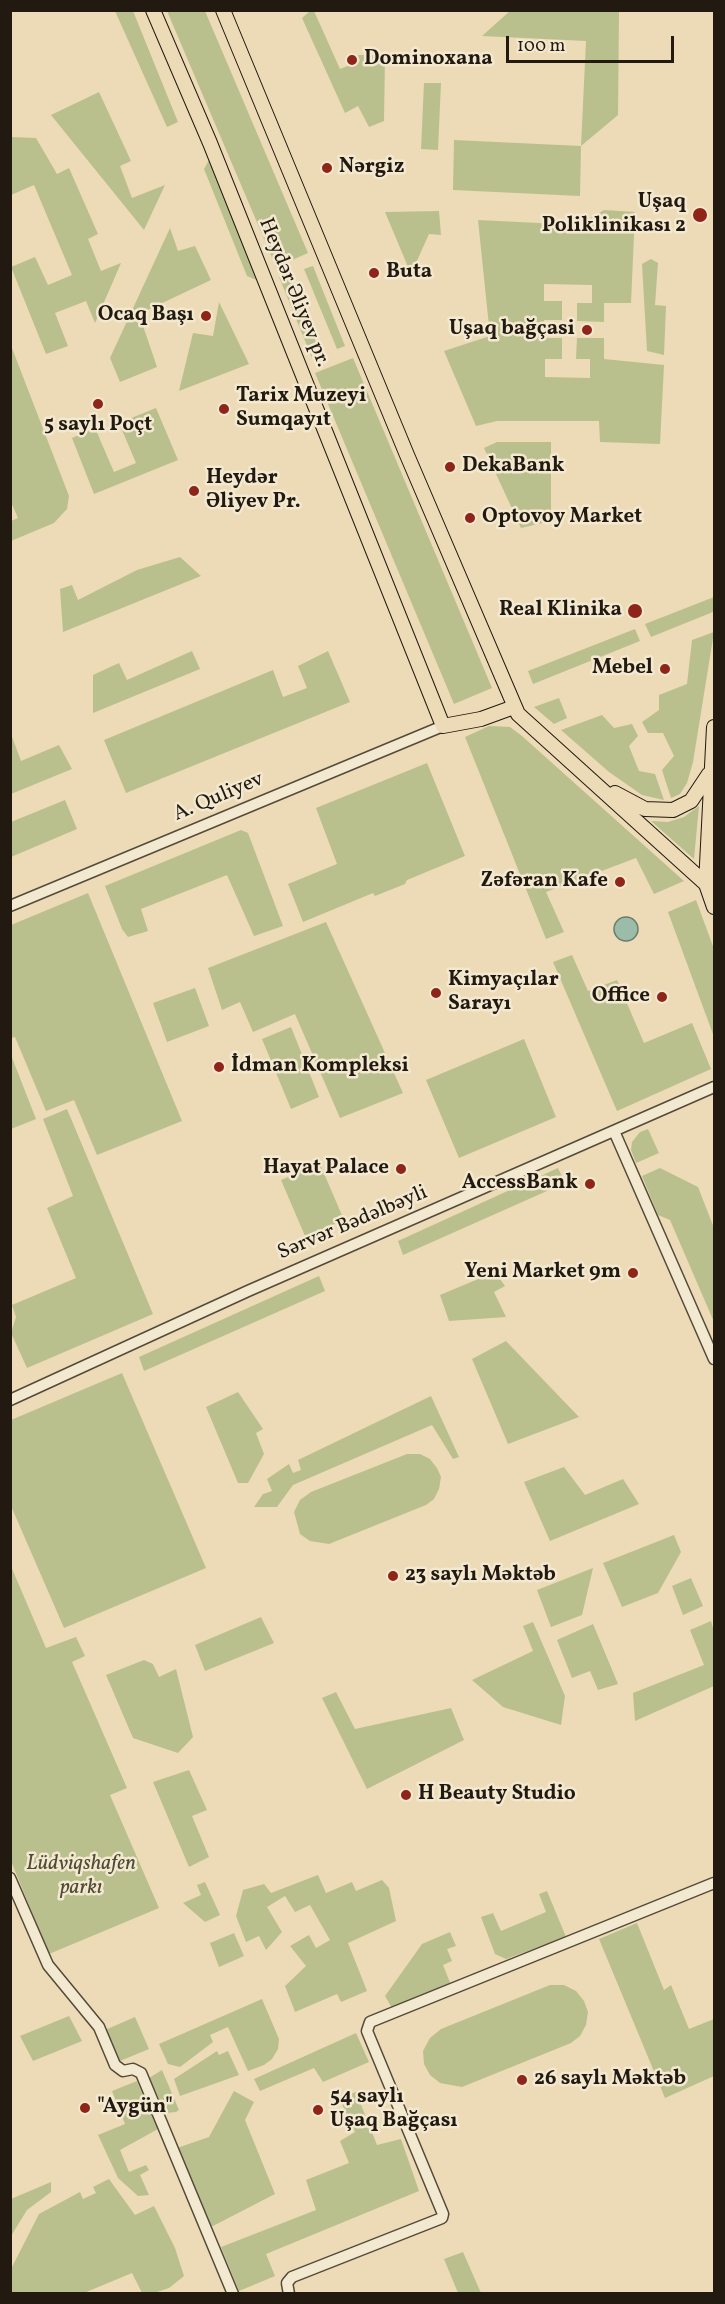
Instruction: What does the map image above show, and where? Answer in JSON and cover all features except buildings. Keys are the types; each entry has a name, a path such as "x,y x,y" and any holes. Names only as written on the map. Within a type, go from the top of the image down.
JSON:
{"main road":[{"name":"Heydər Əliyev pr.","path":"153,10 218,164 443,726"},
{"name":"Heydər Əliyev pr.","path":"223,10 514,707 528,725 590,779"},
{"path":"443,726 481,719 514,707"},
{"path":"714,727 710,770 706,884 714,907"},
{"path":"590,779 645,809 665,812 684,807 691,801 710,770"},
{"path":"590,779 706,884"}],"street":[{"name":"A. Quliyev","path":"10,906 443,726"},
{"name":"Sərvər Bədəlbəyli","path":"10,1400 248,1291 714,1086"},
{"path":"614,1131 714,1359"},
{"path":"10,1878 48,1965 99,2027 115,2065 123,2071 134,2069 141,2073 233,2294"},
{"path":"289,2294 287,2283 292,2277 442,2218 444,2214 367,2031 370,2022 714,1883"}],"green space":[{"path":"511,10 619,11 618,115 581,146 586,41 482,36"},
{"path":"115,11 133,11 178,122 167,127"},
{"path":"167,11 205,11 308,253 276,267"},
{"path":"310,11 314,11 340,69 360,61 358,55 385,55 384,121 369,127 358,106 345,113 302,18"},
{"path":"424,83 441,83 438,150 421,149"},
{"path":"99,92 131,161 120,166 132,198 165,185 144,230 51,115"},
{"path":"11,137 36,138 57,174 69,168 98,234 88,239 101,271 121,263 95,323 86,301 55,313 68,346 46,354 11,267 35,257 48,285 72,275 34,185 11,195"},
{"path":"454,140 581,146 580,196 453,190"},
{"path":"209,160 259,281 247,276 204,169"},
{"path":"604,210 635,212 631,303 604,303 604,322 577,321 577,303 592,303 592,285 544,284 544,301 562,301 562,320 544,320 544,338 562,338 562,359 545,359 545,377 590,378 590,359 576,359 577,338 604,338 604,359 664,365 660,444 600,442 599,421 497,421 476,426 444,351 490,336 478,220 579,225"},
{"path":"439,211 441,235 429,234 411,274 385,212"},
{"path":"170,228 178,251 195,246 211,280 139,314 157,367 120,382 110,358"},
{"path":"651,259 658,263 655,305 666,306 664,355 647,351 642,264"},
{"path":"313,266 345,346 337,349 304,269"},
{"path":"288,274 321,354 312,358 279,277"},
{"path":"219,302 249,364 179,391 193,333 213,336"},
{"path":"10,343 69,496 67,509 54,523 11,541 11,521 18,518 10,500"},
{"path":"353,358 492,688 454,704 315,373"},
{"path":"156,408 178,460 94,494 72,438 95,428 114,472 136,463 119,423"},
{"path":"497,442 551,442 551,521 521,528 484,448"},
{"path":"180,557 201,576 63,632 60,589 72,585 78,600 137,570"},
{"path":"714,597 713,612 651,637 645,624"},
{"path":"635,629 640,641 533,684 528,671"},
{"path":"714,632 693,762 687,783 680,794 671,798 662,770 674,756 663,733 648,733 642,722 659,710 659,695 687,684 692,640"},
{"path":"192,651 200,669 93,713 93,675 119,663 127,680"},
{"path":"328,651 350,702 126,793 104,740 273,670 283,697 307,688 298,666"},
{"path":"559,698 567,718 554,724 534,707"},
{"path":"602,715 614,728 632,724 638,736 629,746 639,771 655,774 664,800 642,795 609,772 561,730"},
{"path":"489,726 510,727 522,736 684,881 654,894 636,858 546,892 564,932 546,939 465,737"},
{"path":"11,734 21,761 59,745 72,769 11,794"},
{"path":"427,763 465,856 407,880 405,884 375,896 373,893 303,922 288,884 337,864 316,808"},
{"path":"65,800 77,829 11,857 11,822"},
{"path":"699,806 694,859 651,821 668,822 684,817"},
{"path":"241,830 248,833 283,926 254,936 227,875 141,909 148,931 128,937 122,929 105,886"},
{"path":"88,893 182,1121 97,1155 74,1100 46,1111 15,1037 10,1038 11,925"},
{"path":"696,900 714,949 714,1037 668,912"},
{"path":"326,922 403,1093 340,1118 295,1014 253,1032 240,1002 222,1010 208,968"},
{"path":"572,955 588,991 617,980 644,1043 692,1023 711,1069 617,1111 553,962"},
{"path":"195,988 209,1026 167,1042 153,1003"},
{"path":"291,1027 319,1097 291,1109 262,1039"},
{"path":"524,1039 556,1117 459,1158 426,1080"},
{"path":"11,1055 36,1119 10,1129"},
{"path":"67,1109 153,1314 27,1368 11,1333 16,1317 12,1305 76,1278 47,1208 73,1196 43,1119"},
{"path":"648,1129 659,1153 636,1163 631,1150 632,1142 640,1132"},
{"path":"320,1164 344,1220 305,1236 281,1180"},
{"path":"558,1168 565,1183 403,1255 398,1241"},
{"path":"660,1168 698,1187 714,1228 714,1322 670,1220 658,1215 642,1176"},
{"path":"495,1272 505,1286 494,1292 506,1317 449,1321 440,1295"},
{"path":"319,1276 325,1291 144,1371 139,1357"},
{"path":"506,1341 579,1417 508,1444 472,1359"},
{"path":"122,1373 206,1568 64,1628 11,1506 11,1420"},
{"path":"238,1392 263,1429 256,1433 264,1454 248,1483 238,1483 206,1407"},
{"path":"431,1396 459,1457 453,1459 432,1425 293,1485 277,1507 254,1507 263,1494 272,1491 267,1479 289,1464 293,1473 301,1470 298,1460"},
{"path":"407,1454 420,1454 430,1459 441,1477 434,1499 426,1505 329,1544 310,1541 300,1534 294,1512 300,1500 311,1492"},
{"path":"564,1467 585,1495 623,1479 639,1504 550,1541 524,1482"},
{"path":"674,1535 681,1552 658,1593 622,1607 603,1563"},
{"name":"Lüdviqshafen parkı","path":"10,1564 46,1648 76,1637 85,1656 72,1662 127,1788 110,1795 159,1908 49,1954 11,1861"},
{"path":"593,1568 582,1615 551,1627 537,1590"},
{"path":"691,1578 703,1606 683,1615 672,1586"},
{"path":"261,1617 274,1643 205,1671 195,1645"},
{"path":"711,1621 714,1631 714,1686 635,1721 633,1693 704,1665 690,1630"},
{"path":"533,1622 565,1696 561,1725 503,1707 472,1680 533,1651 523,1626"},
{"path":"593,1624 618,1684 598,1690 590,1671 572,1678 557,1640"},
{"path":"144,1660 153,1664 159,1677 176,1669 193,1737 178,1753 133,1738 106,1675"},
{"path":"336,1692 355,1729 451,1708 464,1740 367,1789 322,1698"},
{"path":"189,1770 207,1810 192,1816 209,1857 189,1867 153,1782"},
{"path":"318,1875 326,1893 352,1882 356,1891 382,1880 389,1888 396,1921 348,1943 367,1991 341,2002 337,1994 295,2012 285,1986 306,1966 290,1946 309,1935 316,1948 330,1940 310,1905 295,1912 285,1896 267,1907 282,1932 266,1950 259,1936 246,1942 236,1916 243,1890 264,1884 271,1893"},
{"path":"205,1882 220,1915 205,1922 183,1903 201,1895 197,1885"},
{"path":"547,1891 566,1937 506,1959 495,1954 481,1917 493,1913 501,1931 546,1912 539,1894"},
{"path":"637,1923 664,1990 671,1985 689,2029 714,2019 714,2076 665,2098 599,1939"},
{"path":"450,1932 456,1946 447,1949 452,1961 443,1965 451,1985 392,2008 385,1996 422,1944"},
{"path":"234,1933 244,1956 219,1967 210,1943"},
{"path":"550,1985 564,1985 576,1991 584,2001 588,2012 586,2025 580,2036 571,2043 462,2087 440,2083 430,2075 424,2064 423,2051 430,2038 441,2029"},
{"path":"262,1999 279,2039 278,2049 272,2059 264,2065 248,2071 228,2027 210,2035 213,2042 180,2067 168,2064 159,2044"},
{"path":"69,2016 82,2041 33,2061 20,2036"},
{"path":"135,2017 149,2049 120,2061 105,2030"},
{"path":"356,2033 369,2062 323,2082 314,2068 260,2091 254,2079"},
{"path":"217,2051 219,2055 228,2051 239,2075 180,2096 174,2079"},
{"path":"162,2070 179,2110 176,2112 166,2113 149,2078"},
{"path":"137,2081 158,2129 120,2150 129,2172 146,2165 149,2170 140,2175 149,2195 138,2196 118,2178 98,2135 125,2124 112,2091"},
{"path":"234,2091 254,2102 245,2120 275,2194 211,2227 177,2148 209,2137"},
{"path":"356,2092 377,2145 401,2139 419,2191 266,2254 275,2276 239,2291 221,2247 316,2210 306,2180 349,2163 340,2141 355,2132 339,2098"},
{"path":"109,2179 135,2215 154,2206 175,2248 184,2276 169,2288 154,2293 142,2293 132,2273 84,2293 11,2293 11,2269 39,2214 80,2192 83,2199 96,2193 93,2187"},
{"path":"51,2182 51,2192 27,2210 11,2236 11,2199"},
{"path":"463,2252 481,2293 458,2293 444,2259"}],"shaded area":[{"path":"626,917 631,918 637,924 637,934 631,940 626,941 621,940 615,934 614,929 615,924 621,918"}],"place":[{"name":"Dominoxana","path":"352,60"},
{"name":"Nərgiz","path":"327,168"},
{"name":"Uşaq Poliklinikası 2","path":"700,215"},
{"name":"Buta","path":"374,273"},
{"name":"Ocaq Başı","path":"206,316"},
{"name":"Uşaq bağçasi","path":"587,330"},
{"name":"5 saylı Poçt","path":"98,404"},
{"name":"Tarix Muzeyi Sumqayıt","path":"224,409"},
{"name":"DekaBank","path":"450,467"},
{"name":"Heydər Əliyev Pr.","path":"194,491"},
{"name":"Optovoy Market","path":"470,518"},
{"name":"Real Klinika","path":"635,611"},
{"name":"Mebel","path":"665,669"},
{"name":"Zәfәran Kafe","path":"620,882"},
{"name":"Kimyaçılar Sarayı","path":"436,993"},
{"name":"Office","path":"662,997"},
{"name":"İdman Kompleksi","path":"219,1067"},
{"name":"Hayat Palace","path":"401,1169"},
{"name":"AccessBank","path":"590,1184"},
{"name":"Yeni Market 9m","path":"633,1273"},
{"name":"23 saylı Məktəb","path":"393,1576"},
{"name":"H Beauty Studio","path":"406,1795"},
{"name":"26 saylı Məktəb","path":"522,2080"},
{"name":"\"Aygün\"","path":"85,2108"},
{"name":"54 saylı Uşaq Bağçası","path":"318,2110"}]}
